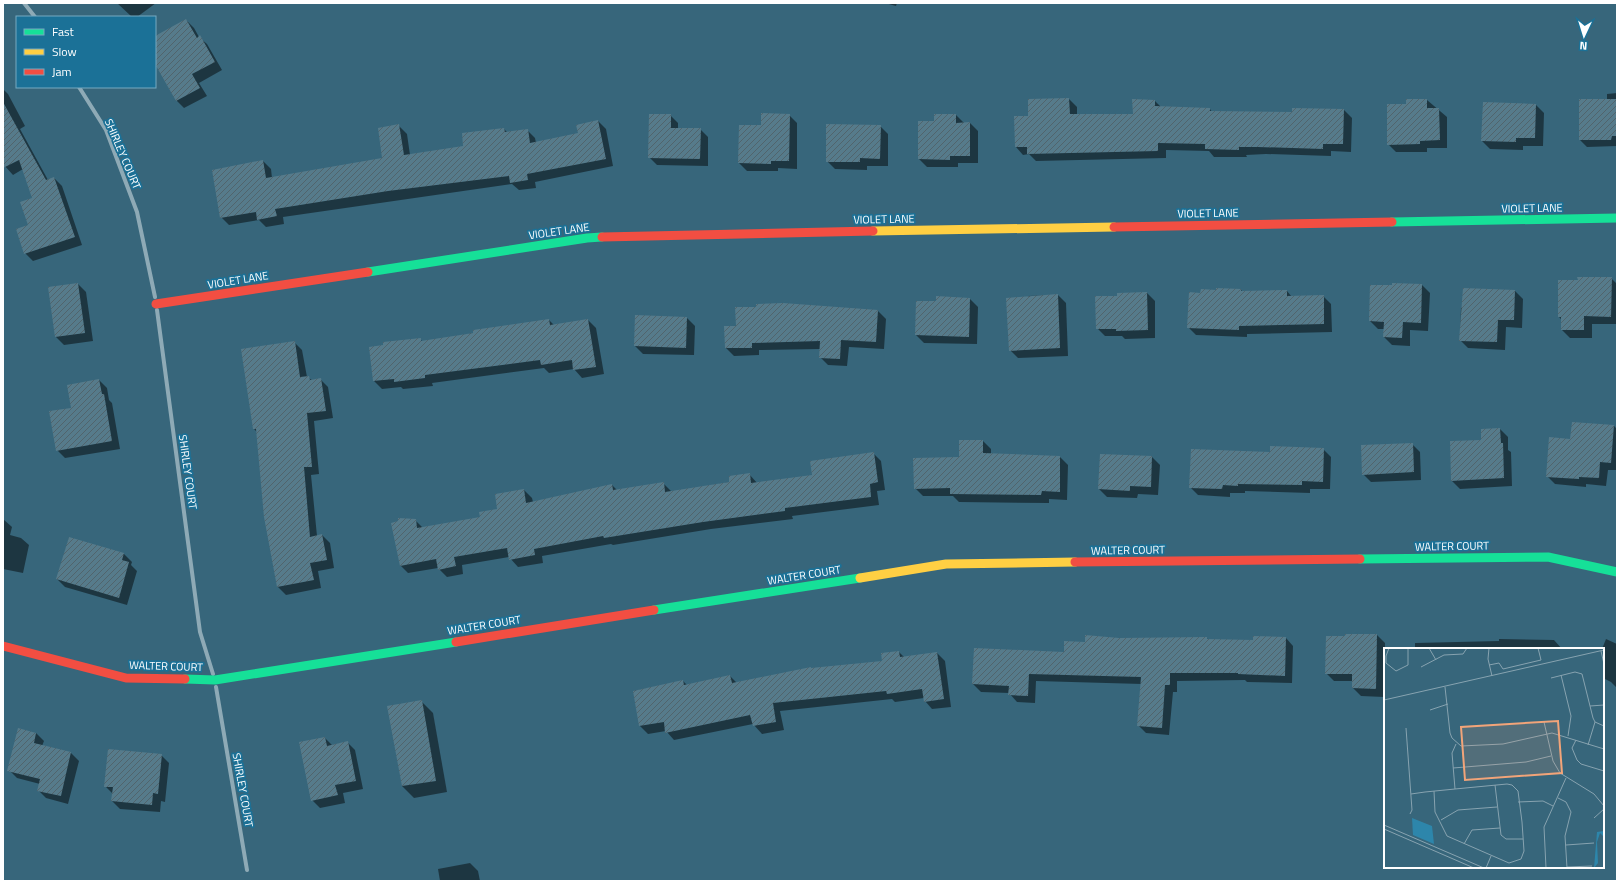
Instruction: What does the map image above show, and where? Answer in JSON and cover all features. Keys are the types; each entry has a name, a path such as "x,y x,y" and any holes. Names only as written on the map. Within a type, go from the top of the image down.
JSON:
{"street":[{"path":"24,3 35,16"},
{"name":"SHIRLEY COURT","path":"80,88 106,130 137,212 156,304 200,632 215,680 247,870"},
{"name":"VIOLET LANE","path":"156,304 587,238 686,234 1617,218"},
{"name":"WALTER COURT","path":"3,646 126,678 215,680 946,564 1548,557 1617,572"}],"building":[{"path":"186,19 197,38 200,35 215,62 192,74 200,88 176,101 156,66 156,35"},
{"path":"1069,98 1070,114 1133,114 1132,99 1155,100 1155,106 1210,108 1210,111 1292,112 1292,108 1344,109 1343,144 1323,144 1323,149 1239,147 1239,150 1205,149 1205,144 1158,143 1158,151 1027,154 1027,147 1015,147 1014,116 1028,116 1028,99"},
{"path":"1406,99 1427,99 1427,108 1439,108 1440,140 1420,141 1420,144 1387,145 1387,104 1406,104"},
{"path":"1579,99 1617,99 1617,136 1612,136 1611,140 1579,140"},
{"path":"3,102 46,180 54,177 75,237 24,254 16,229 28,225 20,202 32,198 19,160 3,168"},
{"path":"1483,102 1536,104 1535,138 1516,138 1516,142 1481,141"},
{"path":"761,113 790,114 789,161 771,161 771,164 738,163 739,125 761,125"},
{"path":"649,114 671,114 671,128 701,128 700,159 648,158"},
{"path":"934,114 956,114 956,123 970,122 970,156 950,156 950,160 918,159 918,121 934,121"},
{"path":"598,120 606,159 527,174 528,180 510,183 509,176 388,191 275,209 277,216 257,220 256,212 220,218 212,170 263,160 266,178 382,158 378,128 399,124 404,155 463,146 462,133 504,128 505,132 528,129 530,143 578,133 576,125"},
{"path":"826,124 881,125 880,159 860,158 860,162 826,162"},
{"path":"1577,277 1612,277 1611,317 1584,316 1584,330 1561,330 1561,317 1558,317 1558,280 1578,280"},
{"path":"78,283 85,333 55,337 48,287"},
{"path":"1392,283 1422,284 1421,323 1403,322 1402,338 1383,337 1384,322 1369,321 1370,285 1392,285"},
{"path":"1216,288 1241,289 1241,291 1287,290 1287,296 1324,295 1324,324 1239,326 1239,330 1187,328 1189,292 1200,293 1201,289 1216,290"},
{"path":"1463,288 1515,290 1514,320 1498,320 1497,342 1459,341"},
{"path":"1147,292 1148,330 1116,331 1116,329 1096,329 1095,296 1117,296 1117,293"},
{"path":"1058,294 1060,348 1009,351 1006,298"},
{"path":"936,296 970,298 969,337 915,335 916,301 936,301"},
{"path":"783,303 878,310 876,342 841,340 840,359 819,358 820,341 752,343 752,348 725,348 724,326 736,326 735,307 756,307 756,304"},
{"path":"635,315 687,317 686,348 634,346"},
{"path":"549,319 550,325 588,319 596,367 573,370 572,360 541,365 540,360 425,375 425,378 394,382 394,379 373,381 369,347 383,345 383,342 421,338 421,341 473,333 473,330"},
{"path":"295,341 300,377 309,376 310,380 321,378 326,411 307,413 312,467 304,467 310,537 322,534 327,560 310,563 314,580 277,587 264,517 256,429 253,429 241,349"},
{"path":"99,379 102,394 104,394 112,441 56,451 49,411 71,408 67,385"},
{"path":"1572,422 1614,425 1611,463 1600,462 1599,478 1579,477 1579,479 1546,477 1549,437 1570,439"},
{"path":"1500,428 1501,443 1503,443 1504,478 1451,481 1450,441 1481,440 1481,429"},
{"path":"959,440 983,440 983,453 1060,456 1060,492 1042,491 1041,495 950,494 950,488 914,489 913,458 959,457"},
{"path":"1413,443 1414,472 1362,475 1361,445"},
{"path":"1270,446 1324,448 1323,482 1302,481 1302,485 1223,485 1222,489 1189,488 1191,449 1270,452"},
{"path":"874,452 878,482 870,484 871,497 785,508 785,511 703,522 604,538 603,536 534,549 535,555 509,560 507,548 454,557 456,566 438,570 436,559 400,566 391,523 398,521 398,518 416,519 417,528 480,517 479,512 497,509 495,494 524,489 526,503 612,484 613,490 664,482 665,492 729,482 729,476 750,473 751,483 812,475 810,461"},
{"path":"1100,454 1152,456 1151,487 1130,486 1130,491 1098,489"},
{"path":"69,537 124,553 122,560 129,562 119,598 56,579"},
{"path":"1345,634 1377,634 1376,689 1352,688 1352,674 1325,674 1326,636 1345,636"},
{"path":"1085,635 1119,638 1207,637 1207,639 1253,640 1253,636 1286,637 1285,676 1238,673 1170,673 1170,685 1165,685 1162,728 1137,726 1141,677 1029,674 1028,696 1008,695 1009,686 972,684 974,648 1064,652 1064,641 1085,642"},
{"path":"899,651 900,657 937,652 944,699 924,702 922,689 887,694 886,691 773,703 776,722 753,726 750,715 665,733 664,722 639,726 633,691 683,680 684,685 730,675 732,683 811,667 882,661 881,653"},
{"path":"422,700 436,781 402,786 387,706"},
{"path":"18,728 36,733 34,743 71,752 61,796 37,791 40,779 7,771"},
{"path":"325,737 327,746 348,741 356,781 335,785 338,795 311,801 299,742"},
{"path":"108,749 162,754 158,794 153,793 152,805 111,801 113,787 104,787"}],"traffic: fast":[{"path":"1392,222 1617,218"},
{"path":"368,272 587,238 602,237"},
{"path":"1360,559 1548,557 1617,572"},
{"path":"654,610 860,578"},
{"path":"185,679 215,680 456,642"}],"traffic: slow":[{"path":"873,231 1114,227"},
{"path":"860,578 946,564 1075,562"}],"traffic: jam":[{"path":"1114,227 1392,222"},
{"path":"602,237 873,231"},
{"path":"156,304 368,272"},
{"path":"1075,562 1360,559"},
{"path":"456,642 654,610"},
{"path":"3,646 126,678 185,679"}]}
